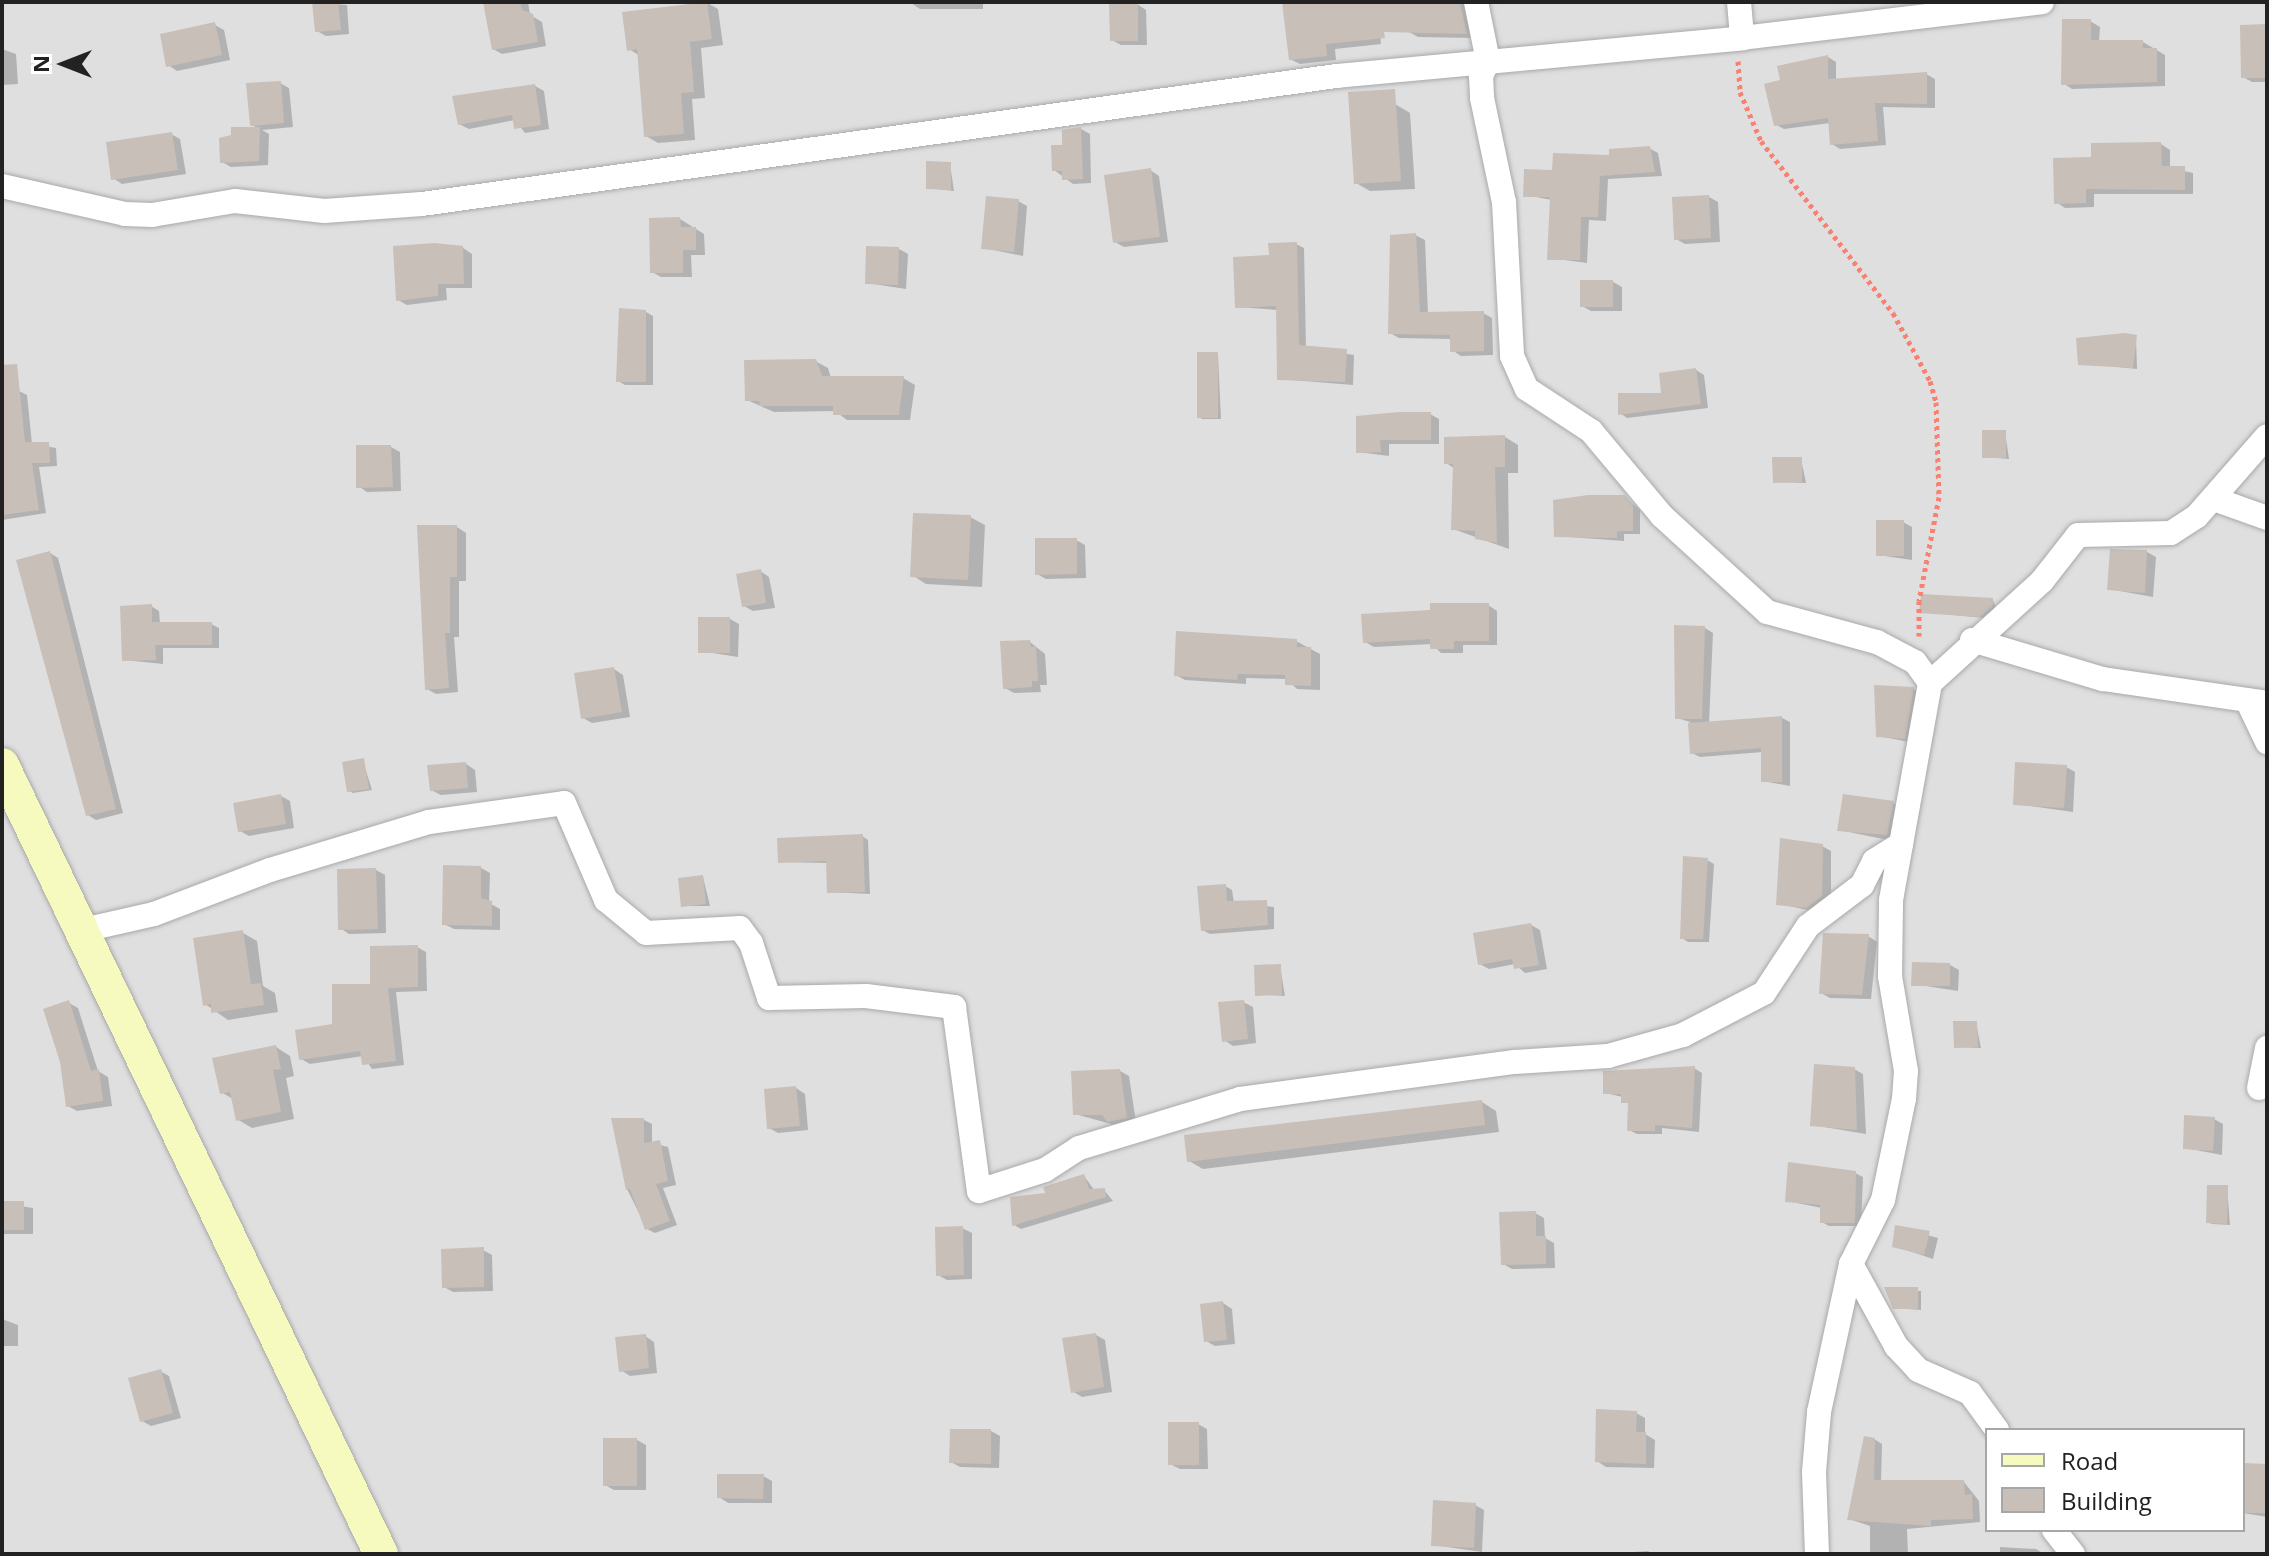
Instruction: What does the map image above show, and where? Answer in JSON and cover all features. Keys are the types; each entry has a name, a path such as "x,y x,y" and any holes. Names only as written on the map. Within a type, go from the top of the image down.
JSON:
{"street":[{"path":"1476,2 1488,61 1481,85 1504,202 1512,356 1527,389 1591,431 1662,516 1767,612 1877,642 1926,676"},
{"path":"1739,2 1742,38"},
{"path":"2,186 125,214 152,215 235,201 324,211 422,204 1336,76 1742,38 2042,2"},
{"path":"1817,1554 1814,1472 1819,1412 1851,1264 1883,1200 1904,1099 1906,1071 1890,953 1891,900 1926,676 2042,581 2078,535 2171,533 2214,499 2267,436"},
{"path":"2214,499 2267,518"},
{"path":"1972,640 2103,679 2257,702 2267,742"},
{"path":"2,765 79,931 381,1554"},
{"path":"79,931 154,914 270,870 429,822 564,803 606,900 646,933 740,928 751,943 769,998 866,996 954,1007 979,1191 1045,1170 1079,1148 1240,1099 1515,1062 1597,1058 1683,1035 1764,993 1808,926 1862,885 1874,861 1901,844"},
{"path":"2259,1088 2267,1048"},
{"path":"1851,1264 1896,1346 1918,1370 1970,1393 1996,1428"},
{"path":"2056,1532 2073,1554"}],"path":[{"path":"1742,38 1740,92 1754,128 1893,313 1922,361 1936,402 1939,497 1916,622 1926,676"}],"shaded area":[{"path":"2,2 2267,2 2267,1554 2,1554"}],"building":[{"path":"312,2 338,2 341,30 315,32"},
{"path":"483,2 520,2 522,10 533,14 538,42 492,50"},
{"path":"707,2 712,39 690,42 694,92 681,93 684,134 644,137 637,49 627,51 622,12"},
{"path":"1138,2 1138,41 1110,41 1109,3"},
{"path":"1282,2 1460,2 1467,34 1384,32 1385,38 1326,44 1327,56 1289,60"},
{"path":"2062,19 2091,19 2091,40 2143,40 2143,48 2157,48 2157,82 2061,85"},
{"path":"215,22 222,55 166,67 160,34"},
{"path":"2267,24 2267,78 2241,78 2240,25"},
{"path":"1828,55 1828,79 1927,72 1927,104 1875,103 1878,141 1830,145 1828,118 1774,126 1764,84 1780,80 1777,66"},
{"path":"281,81 284,123 250,126 246,83"},
{"path":"535,84 541,125 514,129 512,115 458,125 452,96"},
{"path":"1395,89 1401,181 1354,184 1348,92"},
{"path":"231,127 260,127 259,161 220,163 219,138 231,135"},
{"path":"1081,127 1083,179 1062,180 1062,171 1052,171 1051,145 1062,145 1062,130"},
{"path":"172,132 178,170 111,180 106,142"},
{"path":"2161,142 2162,166 2185,166 2185,190 2086,189 2086,203 2054,204 2053,158 2091,157 2091,143"},
{"path":"1650,146 1655,172 1600,176 1598,217 1581,217 1580,260 1547,260 1550,197 1523,197 1524,169 1552,170 1553,153 1609,155 1609,149"},
{"path":"926,161 951,162 951,190 926,189"},
{"path":"1151,168 1160,237 1113,243 1104,175"},
{"path":"1709,195 1711,238 1674,240 1672,197"},
{"path":"986,196 1019,199 1014,252 981,249"},
{"path":"680,217 681,227 696,227 696,250 683,250 683,273 650,273 649,218"},
{"path":"1416,233 1420,312 1484,311 1484,351 1450,352 1450,335 1388,334 1390,235"},
{"path":"1297,242 1299,345 1347,349 1345,382 1277,380 1276,306 1235,308 1233,257 1269,255 1268,243"},
{"path":"435,243 463,246 464,284 438,284 438,296 396,301 393,246"},
{"path":"866,246 899,247 898,285 865,284"},
{"path":"1580,280 1613,280 1613,307 1580,307"},
{"path":"619,308 646,310 646,382 616,382"},
{"path":"2125,333 2137,335 2133,368 2078,365 2076,338"},
{"path":"1197,352 1218,352 1218,418 1197,418"},
{"path":"816,359 822,376 904,376 899,415 833,415 833,406 760,406 759,401 745,401 744,360"},
{"path":"17,364 25,442 49,442 50,463 32,463 39,510 2,515 2,365"},
{"path":"1696,368 1701,404 1618,415 1618,393 1661,393 1659,373"},
{"path":"1431,412 1431,440 1380,440 1381,452 1356,453 1356,416"},
{"path":"1982,430 2006,430 2006,458 1982,458"},
{"path":"1505,435 1505,467 1495,467 1497,543 1475,539 1475,531 1451,530 1453,464 1444,464 1444,437"},
{"path":"356,445 391,445 393,487 356,488"},
{"path":"1772,457 1802,457 1802,482 1773,483"},
{"path":"1588,495 1625,495 1633,504 1633,531 1617,531 1617,538 1554,537 1553,500"},
{"path":"913,513 971,515 968,580 910,577"},
{"path":"1876,520 1904,520 1904,556 1876,556"},
{"path":"417,525 457,525 457,577 450,577 450,633 445,633 449,688 425,690"},
{"path":"1035,538 1077,538 1077,574 1035,575"},
{"path":"2110,549 2147,550 2145,593 2107,590"},
{"path":"50,551 116,809 86,816 16,560"},
{"path":"761,569 766,603 742,607 736,574"},
{"path":"1921,594 1993,598 1993,606 1980,617 1919,613"},
{"path":"1430,603 1489,603 1489,641 1454,641 1454,649 1430,649 1430,639 1363,643 1361,614 1430,610"},
{"path":"152,604 152,622 212,622 212,645 155,645 156,660 122,661 120,606"},
{"path":"698,617 730,617 730,653 698,653"},
{"path":"1674,625 1705,626 1702,719 1675,719"},
{"path":"1176,631 1297,639 1297,647 1311,647 1311,686 1285,685 1285,675 1238,674 1237,680 1174,676"},
{"path":"1030,640 1031,647 1036,646 1038,681 1032,681 1032,687 1003,689 1000,641"},
{"path":"614,667 622,712 581,719 574,673"},
{"path":"1874,685 1914,687 1905,739 1876,737"},
{"path":"1782,716 1782,782 1761,782 1761,748 1690,754 1688,723"},
{"path":"364,758 369,789 347,792 342,762"},
{"path":"466,762 468,788 430,791 427,765"},
{"path":"2015,762 2067,765 2064,808 2013,805"},
{"path":"281,794 286,824 238,832 233,803"},
{"path":"1843,794 1894,801 1887,835 1837,831"},
{"path":"863,834 865,892 827,893 826,861 778,863 777,838"},
{"path":"1780,838 1823,844 1822,896 1807,908 1776,905"},
{"path":"1683,856 1708,858 1703,939 1680,939"},
{"path":"443,865 481,866 481,898 492,901 492,926 442,925"},
{"path":"376,868 378,929 338,930 337,869"},
{"path":"703,875 706,904 681,907 678,878"},
{"path":"1226,884 1227,901 1267,900 1268,925 1201,931 1197,886"},
{"path":"1531,923 1539,965 1514,969 1512,959 1478,965 1473,933"},
{"path":"243,930 251,984 261,983 264,1005 211,1013 211,1004 203,1006 193,938"},
{"path":"1823,933 1869,934 1862,995 1819,994"},
{"path":"418,945 418,987 388,988 396,1061 362,1065 360,1051 299,1060 295,1030 332,1024 332,984 370,984 370,946"},
{"path":"1912,962 1950,963 1950,986 1911,986"},
{"path":"1281,964 1282,995 1255,996 1254,965"},
{"path":"69,1000 91,1071 99,1069 103,1101 66,1107 60,1062 43,1009"},
{"path":"1244,1000 1248,1039 1222,1042 1218,1002"},
{"path":"1953,1021 1977,1021 1978,1047 1954,1048"},
{"path":"276,1045 281,1069 273,1070 281,1112 236,1121 230,1092 220,1094 212,1058"},
{"path":"1814,1064 1855,1067 1857,1130 1810,1126"},
{"path":"1695,1066 1692,1128 1655,1125 1655,1131 1627,1131 1628,1103 1621,1103 1621,1094 1603,1094 1603,1071"},
{"path":"1120,1069 1127,1118 1107,1122 1102,1115 1073,1115 1071,1071"},
{"path":"796,1086 800,1126 767,1129 764,1089"},
{"path":"1482,1100 1485,1125 1187,1162 1184,1135"},
{"path":"2184,1115 2215,1117 2213,1151 2183,1149"},
{"path":"611,1118 644,1118 644,1143 660,1140 668,1181 656,1184 670,1221 645,1230 630,1189 626,1190"},
{"path":"1788,1162 1856,1171 1855,1223 1820,1223 1820,1205 1785,1202"},
{"path":"1084,1174 1089,1189 1105,1188 1106,1197 1012,1226 1010,1197 1045,1193 1043,1187"},
{"path":"2207,1185 2228,1185 2227,1224 2206,1223"},
{"path":"2,1201 24,1201 24,1230 2,1230"},
{"path":"1536,1211 1536,1236 1546,1236 1546,1264 1501,1265 1499,1212"},
{"path":"1895,1225 1930,1231 1924,1255 1892,1247"},
{"path":"963,1226 964,1275 936,1276 935,1227"},
{"path":"484,1247 484,1287 442,1288 441,1249"},
{"path":"1884,1287 1918,1287 1918,1309 1893,1309"},
{"path":"1223,1301 1227,1340 1204,1342 1200,1304"},
{"path":"1096,1333 1104,1387 1071,1393 1062,1338"},
{"path":"646,1334 649,1368 619,1372 615,1337"},
{"path":"161,1369 173,1413 140,1422 128,1378"},
{"path":"1596,1409 1637,1411 1636,1432 1646,1432 1646,1464 1595,1462"},
{"path":"1168,1422 1199,1422 1199,1465 1168,1465"},
{"path":"950,1429 991,1429 991,1464 949,1463"},
{"path":"1864,1436 1875,1438 1874,1480 1964,1480 1965,1495 1972,1494 1973,1519 1931,1520 1931,1526 1847,1520"},
{"path":"603,1438 637,1438 637,1486 603,1486"},
{"path":"2245,1463 2267,1464 2267,1513 2245,1513"},
{"path":"717,1474 764,1474 763,1499 717,1498"},
{"path":"1433,1500 1476,1503 1474,1548 1431,1546"}]}
